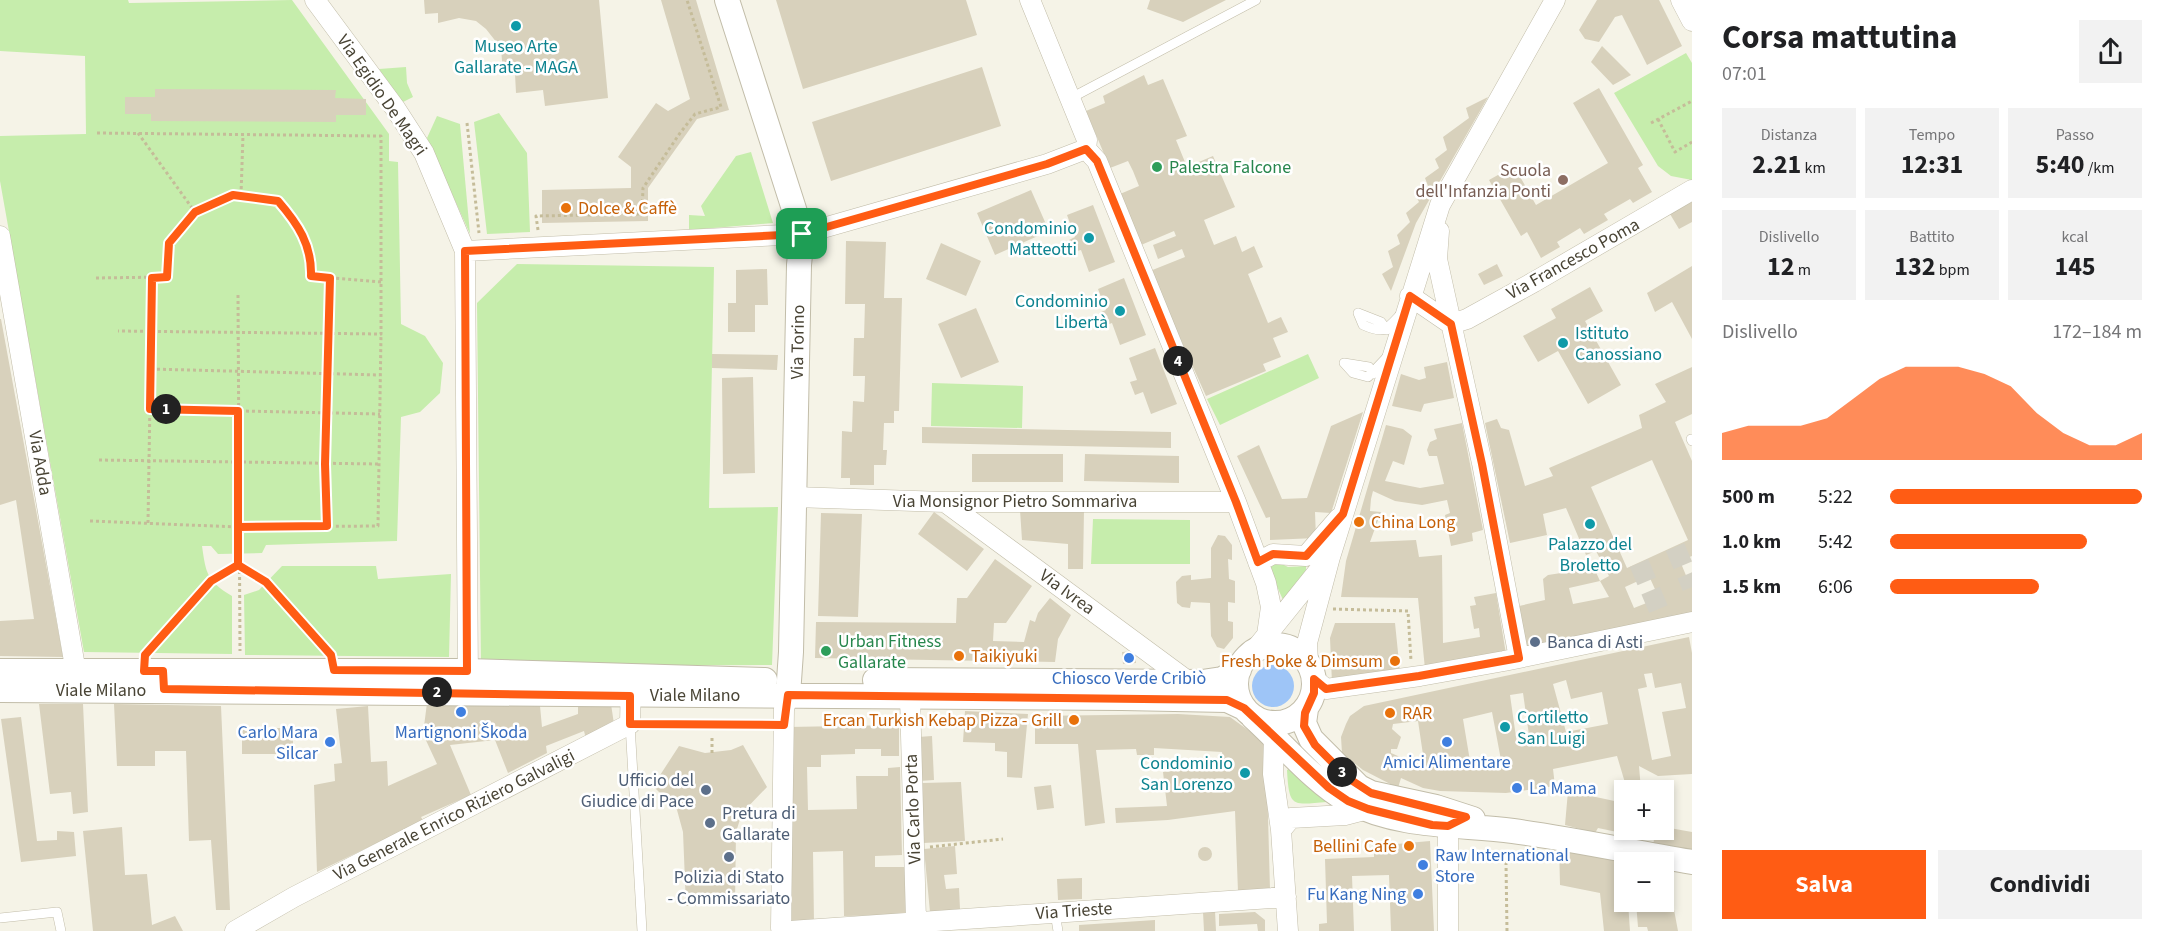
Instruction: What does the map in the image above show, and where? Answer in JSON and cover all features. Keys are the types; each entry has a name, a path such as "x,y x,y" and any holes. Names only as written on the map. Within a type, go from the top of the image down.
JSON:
{"street":[{"name":"Via Egidio De Magri","path":"315,0 395,108 424,153 473,250 467,682"},
{"name":"Via Torino","path":"728,0 802,234 788,688"},
{"path":"1030,0 1087,140 1086,149 1097,161 1236,502 1258,562 1271,607 1261,643"},
{"path":"1249,713 1268,723 1280,723 1295,718 1306,708 1313,696 1307,644 1316,609 1393,350 1440,205 1555,0"},
{"path":"1681,0 1692,21"},
{"path":"473,250 802,234 1047,164 1086,149"},
{"name":"Via Francesco Poma","path":"1451,324 1467,319 1534,282 1692,190"},
{"path":"1440,205 1437,259 1482,464 1519,658"},
{"name":"Via Adda","path":"0,236 78,681"},
{"path":"1408,302 1451,324"},
{"name":"Via Monsignor Pietro Sommariva","path":"794,498 945,502 1236,502"},
{"name":"Via Ivrea","path":"945,502 1190,682"},
{"path":"1258,562 1273,554 1306,556 1343,514"},
{"path":"1330,557 1239,670 1236,688 1249,713 1329,788 1348,801 1368,809 1692,862"},
{"path":"1261,643 1268,646 1285,646 1298,652 1326,689 1412,678 1692,622"},
{"name":"Viale Milano","path":"0,690 78,681 157,677 240,669 334,670 467,682"},
{"name":"Viale Milano","path":"157,677 788,688 1190,682 1215,680 1239,670"},
{"name":"Viale Milano","path":"0,671 78,681"},
{"path":"630,685 630,724"},
{"path":"785,930 784,725 788,688"},
{"name":"Viale Milano","path":"788,688 910,697 1216,699 1227,700 1249,713"},
{"name":"Via Carlo Porta","path":"910,697 916,921"},
{"path":"1306,708 1304,723 1311,739 1359,787 1457,822"},
{"name":"Via Generale Enrico Riziero Galvaligi","path":"235,931 294,897 630,724"},
{"path":"1274,736 1273,774 1281,830 1288,931"},
{"path":"1281,830 1292,818 1345,815 1368,809"},
{"path":"1448,931 1457,822"},
{"name":"Via Trieste","path":"785,930 916,921 1057,922 1286,897"}],"lane":[{"path":"1071,98 1256,0"},
{"path":"1387,330 1408,302"},
{"path":"1373,374 1393,350"},
{"path":"642,931 630,724 784,725"},
{"path":"0,918 57,912 61,931"}],"path":[{"path":"542,216 642,214 643,188 680,134 695,114 721,107 687,0"},
{"path":"1651,123 1692,101"},
{"path":"1658,119 1675,152 1692,142"},
{"path":"467,123 473,250"},
{"path":"90,521 238,527 378,526 381,136 97,133"},
{"path":"138,133 195,212"},
{"path":"241,195 243,135"},
{"path":"96,278 167,277 169,243 195,212 225,197 241,195 278,201 305,237 312,258 311,276 381,282"},
{"path":"148,523 152,278"},
{"path":"327,526 325,464 330,278"},
{"path":"238,295 240,669"},
{"path":"118,332 381,334"},
{"path":"150,369 380,375"},
{"path":"150,409 327,411 380,414"},
{"path":"99,460 379,464"},
{"path":"238,565 266,582 331,655 334,670"},
{"path":"157,677 145,655 211,581 238,565"},
{"path":"1316,609 1408,611 1412,678"},
{"path":"712,742 712,753"},
{"path":"915,848 1003,839"},
{"path":"1506,862 1507,931"}],"green space":[{"path":"0,0 128,0 129,3 292,0 389,134 389,161 398,162 401,324 425,336 443,363 440,393 420,412 401,417 397,541 266,545 262,553 218,554 211,546 202,546 209,576 217,586 232,596 232,654 84,652 0,181 0,136 86,134 85,56 0,51"},
{"path":"1686,53 1692,63 1692,180 1671,176 1658,166 1614,93"},
{"path":"406,67 407,83 413,97 401,103 379,69"},
{"path":"499,113 527,153 530,232 487,234 474,122"},
{"path":"437,116 460,124 470,234 427,138"},
{"path":"751,152 773,223 689,230 689,215 705,216 701,206 736,156"},
{"path":"517,264 714,267 709,508 778,507 772,665 481,666 477,303"},
{"path":"1308,354 1319,378 1220,425 1207,399"},
{"path":"932,383 1023,386 1022,428 931,426"},
{"path":"1093,519 1190,520 1190,564 1091,564"},
{"path":"1278,562 1288,567 1306,566 1306,570 1284,602 1270,571 1271,565"},
{"path":"282,566 376,566 378,579 451,574 449,657 245,655 244,595 259,590"},
{"path":"1292,767 1327,802 1306,804 1291,798 1287,770"}],"water":[{"path":"1273,665 1288,671 1294,686 1288,701 1273,707 1258,701 1252,686 1258,671"}],"building":[{"path":"424,0 599,0 608,98 545,106 543,90 516,93 515,74 503,73 501,48 486,29 476,21 459,18 438,23 438,13 425,14"},
{"path":"661,0 696,0 729,110 697,119 648,188 648,221 542,223 542,190 631,188 631,167 618,157 656,103 668,111 690,99"},
{"path":"776,0 966,0 977,35 803,89"},
{"path":"1150,0 1226,0 1183,22 1147,9"},
{"path":"1597,0 1659,0 1682,46 1647,65 1622,15 1615,17 1599,42 1585,39 1579,30"},
{"path":"1602,46 1631,75 1613,85 1591,62"},
{"path":"982,67 1001,126 831,181 812,122"},
{"path":"1144,75 1148,85 1163,79 1187,136 1176,140 1187,167 1213,156 1235,207 1204,220 1214,245 1236,236 1242,252 1254,246 1263,267 1248,274 1268,323 1281,317 1288,332 1273,338 1281,357 1263,364 1266,371 1206,396 1150,271 1185,257 1182,249 1158,259 1153,245 1176,236 1174,231 1141,245 1120,194 1139,186 1133,171 1128,161 1110,168 1086,111 1105,103 1103,96"},
{"path":"1599,88 1643,165 1638,168 1652,192 1633,203 1630,199 1604,214 1608,220 1584,234 1580,228 1557,242 1560,247 1541,258 1527,232 1521,236 1489,180 1514,166 1536,205 1608,163 1573,103"},
{"path":"155,89 336,90 335,98 366,99 366,115 336,115 336,122 151,121 151,114 125,114 125,97 155,97"},
{"path":"1488,97 1416,223 1391,291 1382,274 1393,267 1388,251 1400,244 1397,235 1410,222 1406,213 1419,202 1415,194 1428,186 1425,178 1439,168 1435,159 1447,150 1443,137 1469,118 1466,108"},
{"path":"1031,190 1049,231 995,255 977,213"},
{"path":"1692,202 1692,222 1679,229 1670,214"},
{"name":"Condominio Matteotti","path":"1093,205 1115,262 1089,272 1081,250 1073,252 1069,240 1075,237 1067,215"},
{"path":"846,241 886,242 884,298 902,298 899,411 894,411 894,423 884,423 883,450 887,450 886,465 874,465 874,485 850,485 850,478 841,478 842,431 852,432 853,401 864,402 865,376 853,376 854,338 864,338 865,304 845,304"},
{"path":"941,243 981,261 966,296 926,279"},
{"path":"1497,264 1503,276 1484,285 1478,274"},
{"path":"1692,266 1692,339 1672,302 1655,312 1647,293"},
{"path":"767,269 768,305 755,305 755,332 728,332 728,303 736,303 736,270"},
{"name":"Condominio Libertà","path":"1124,278 1146,335 1120,345 1112,323 1104,326 1099,313 1106,310 1098,289"},
{"name":"Istituto Canossiano","path":"1590,287 1603,311 1585,321 1621,385 1588,404 1558,351 1538,362 1523,336 1556,318 1551,309"},
{"path":"976,308 999,362 961,378 938,324"},
{"path":"0,319 63,657 0,656 0,621 34,619 16,500 0,505"},
{"path":"1155,348 1177,404 1151,414 1143,392 1135,395 1130,382 1137,380 1129,358"},
{"path":"712,354 778,355 777,370 712,368"},
{"path":"1447,362 1454,398 1424,404 1421,412 1392,406 1401,374 1419,380 1426,378 1424,367"},
{"path":"1692,367 1692,414 1675,422 1692,461 1692,556 1680,561 1692,585 1692,613 1525,651 1519,606 1545,600 1543,579 1548,575 1594,568 1600,581 1609,576 1596,551 1586,555 1566,508 1543,514 1547,535 1510,543 1485,423 1497,419 1501,428 1509,430 1525,486 1553,476 1549,468 1642,428 1639,415 1666,402 1655,384","holes":["1652,460 1688,540 1627,568 1591,487","1649,576 1659,598 1634,608 1625,587","1600,581 1609,597 1573,604 1569,588"]},
{"path":"753,377 755,473 723,474 722,378"},
{"path":"1363,412 1331,513 1315,512 1316,538 1270,540 1270,517 1266,518 1237,456 1259,445 1282,499 1307,498 1331,426"},
{"path":"1462,423 1483,530 1472,533 1473,541 1451,546 1445,515 1450,513 1447,500 1422,505 1395,501 1373,491 1371,499 1370,511 1381,512 1370,542 1416,540 1419,557 1442,555 1443,643 1480,637 1479,628 1474,629 1470,606 1476,605 1474,597 1496,593 1506,654 1425,669 1418,598 1341,597 1346,561 1386,425 1403,429 1412,436 1404,465 1393,461 1385,481 1420,488 1444,484 1437,456 1429,456 1427,450 1430,442 1437,439 1434,429"},
{"path":"922,427 1171,432 1171,448 922,443"},
{"path":"972,454 1063,454 1063,482 972,482"},
{"path":"1085,454 1179,456 1179,483 1084,481"},
{"path":"1020,510 1084,510 1083,569 1068,569 1068,544 1022,540"},
{"path":"934,512 984,549 967,571 918,534"},
{"path":"821,513 862,514 858,617 818,616"},
{"path":"1218,535 1225,536 1232,545 1232,560 1228,559 1229,579 1235,581 1235,603 1228,602 1228,621 1233,622 1233,638 1224,649 1217,647 1211,636 1210,603 1191,602 1190,608 1182,607 1177,603 1176,582 1182,576 1191,575 1191,580 1211,578 1211,548"},
{"path":"995,559 1032,586 1006,623 994,623 993,641 1024,642 1030,620 1035,622 1038,613 1050,598 1071,615 1058,639 1055,662 815,658 816,622 956,623 957,598 967,598"},
{"path":"1335,623 1395,623 1400,672 1332,683 1330,638"},
{"path":"1689,637 1692,653 1692,774 1658,776 1639,766 1640,780 1624,780 1617,756 1553,769 1555,786 1506,793 1440,791 1423,788 1401,778 1398,788 1363,770 1342,753 1341,737 1350,716 1364,706","holes":["1652,673 1655,688 1681,683 1686,708 1662,712 1671,756 1652,760 1638,689 1647,687 1644,674","1566,680 1571,699 1602,692 1608,724 1566,732 1553,684","1523,693 1530,742 1517,744 1510,695","1492,712 1501,760 1470,761 1463,719","1418,721 1425,768 1391,753 1391,749 1397,749 1401,737 1392,729 1393,724"]},
{"name":"Chiosco Verde Cribiò","path":"1135,651 1136,663 1123,664 1122,652"},
{"path":"427,703 540,706 542,727 578,714 578,705 611,704 614,724 586,739 584,731 546,746 547,753 508,773 495,740 450,745 471,795 421,817 425,824 402,831 317,872 314,785 335,781 334,764 342,763 336,709 368,706 371,762 387,761 388,786 437,764 423,734"},
{"path":"39,704 83,704 88,812 73,814 71,792 50,794"},
{"path":"114,704 221,706 230,910 216,910 211,840 189,841 186,751 155,751 155,766 117,766"},
{"path":"965,711 1028,714 1022,778 1007,777 1007,752 995,751 995,743 963,742"},
{"path":"1178,714 1230,717 1266,743 1270,890 1238,892 1235,811 1168,820 1116,823 1115,808 1167,806 1163,772 1223,766 1222,752 1154,748 1154,755 1137,755 1136,749 1096,750 1105,823 1085,826 1078,744 1035,744 1035,716"},
{"path":"21,717 37,841 57,840 57,831 74,832 76,856 21,862 1,719"},
{"path":"899,725 899,756 881,756 881,749 855,749 855,754 821,755 821,767 807,767 808,810 857,809 856,776 888,776 888,768 900,767 902,855 875,856 875,867 906,867 906,915 844,916 843,851 813,852 814,923 792,924 788,727"},
{"path":"242,728 293,728 293,754 242,754"},
{"path":"932,736 934,780 919,781 918,737"},
{"name":"Pretura di Gallarate","path":"743,745 767,787 742,813 736,832 735,904 686,906 683,832 677,810 653,786 679,746 705,753 731,750"},
{"path":"961,782 965,841 923,843 922,783"},
{"path":"1051,785 1054,808 1037,810 1034,787"},
{"path":"1568,791 1614,801 1614,831 1598,828 1595,833 1565,825"},
{"path":"122,827 125,875 147,874 152,925 175,916 183,931 93,931 83,831"},
{"path":"1674,829 1692,832 1692,863 1674,860 1674,852 1652,852 1654,840 1674,840"},
{"path":"1430,841 1434,931 1391,931 1389,875 1352,876 1354,931 1319,931 1319,924 1327,923 1325,859 1374,857 1374,846"},
{"path":"1559,844 1614,852 1614,912 1629,912 1630,931 1604,931 1600,893 1560,885"},
{"path":"955,846 957,874 944,875 946,889 959,888 960,909 930,912 924,849"},
{"path":"1205,847 1210,849 1212,854 1210,859 1205,861 1200,859 1198,854 1200,849"},
{"path":"1082,878 1082,899 1058,900 1057,879"},
{"path":"1674,910 1678,931 1648,931 1647,927 1638,927 1637,912 1674,912"},
{"path":"1215,911 1216,931 1204,931 1203,912"},
{"path":"1255,912 1265,920 1265,931 1258,931 1257,924 1219,926 1219,914"},
{"path":"1155,920 1155,931 1079,931 1079,925"}],"tunnel":[{"path":"1675,547 1692,587"},
{"path":"1639,563 1666,627"}],"place":[{"name":"Museo Arte Gallarate - MAGA","path":"516,26"},
{"name":"Palestra Falcone","path":"1157,167"},
{"name":"Scuola dell'Infanzia Ponti","path":"1563,180"},
{"name":"Dolce & Caffè","path":"566,208"},
{"name":"Condominio Matteotti","path":"1089,238"},
{"name":"Condominio Libertà","path":"1120,311"},
{"name":"Istituto Canossiano","path":"1563,343"},
{"name":"China Long","path":"1359,522"},
{"name":"Palazzo del Broletto","path":"1590,524"},
{"name":"Banca di Asti","path":"1535,642"},
{"name":"Urban Fitness Gallarate","path":"826,651"},
{"name":"Taikiyuki","path":"959,656"},
{"name":"Chiosco Verde Cribiò","path":"1129,658"},
{"name":"Fresh Poke & Dimsum","path":"1395,661"},
{"name":"Martignoni Škoda","path":"461,712"},
{"name":"RAR","path":"1390,713"},
{"name":"Ercan Turkish Kebap Pizza - Grill","path":"1074,720"},
{"name":"Cortiletto San Luigi","path":"1505,727"},
{"name":"Carlo Mara Silcar","path":"330,742"},
{"name":"Amici Alimentare","path":"1447,742"},
{"name":"Condominio San Lorenzo","path":"1245,773"},
{"name":"La Mama","path":"1517,788"},
{"name":"Ufficio del Giudice di Pace","path":"706,790"},
{"name":"Pretura di Gallarate","path":"710,823"},
{"name":"Bellini Cafe","path":"1409,846"},
{"name":"Polizia di Stato - Commissariato","path":"729,857"},
{"name":"Raw International Store","path":"1423,865"},
{"name":"Fu Kang Ning","path":"1418,894"}],"route":[{"path":"802,234 465,251 467,671 334,670 331,655 266,582 238,565 238,411 150,409 152,278 167,277 169,243 195,212 233,195 278,201 293,218 305,237 312,258 311,276 330,278 325,464 327,526 238,527 238,565 211,581 145,655 144,671 163,671 164,689 630,696 630,724 784,725 784,709 788,695 1227,700 1244,708 1329,788 1348,801 1368,809 1432,825 1448,826 1466,817 1436,807 1366,791 1348,778 1315,745 1304,726 1306,708 1310,704 1315,687 1314,679 1326,689 1419,676 1519,658 1482,464 1451,324 1410,296 1343,514 1306,556 1273,554 1258,562 1242,524 1236,502 1097,161 1086,149 1047,164 802,234"}]}
